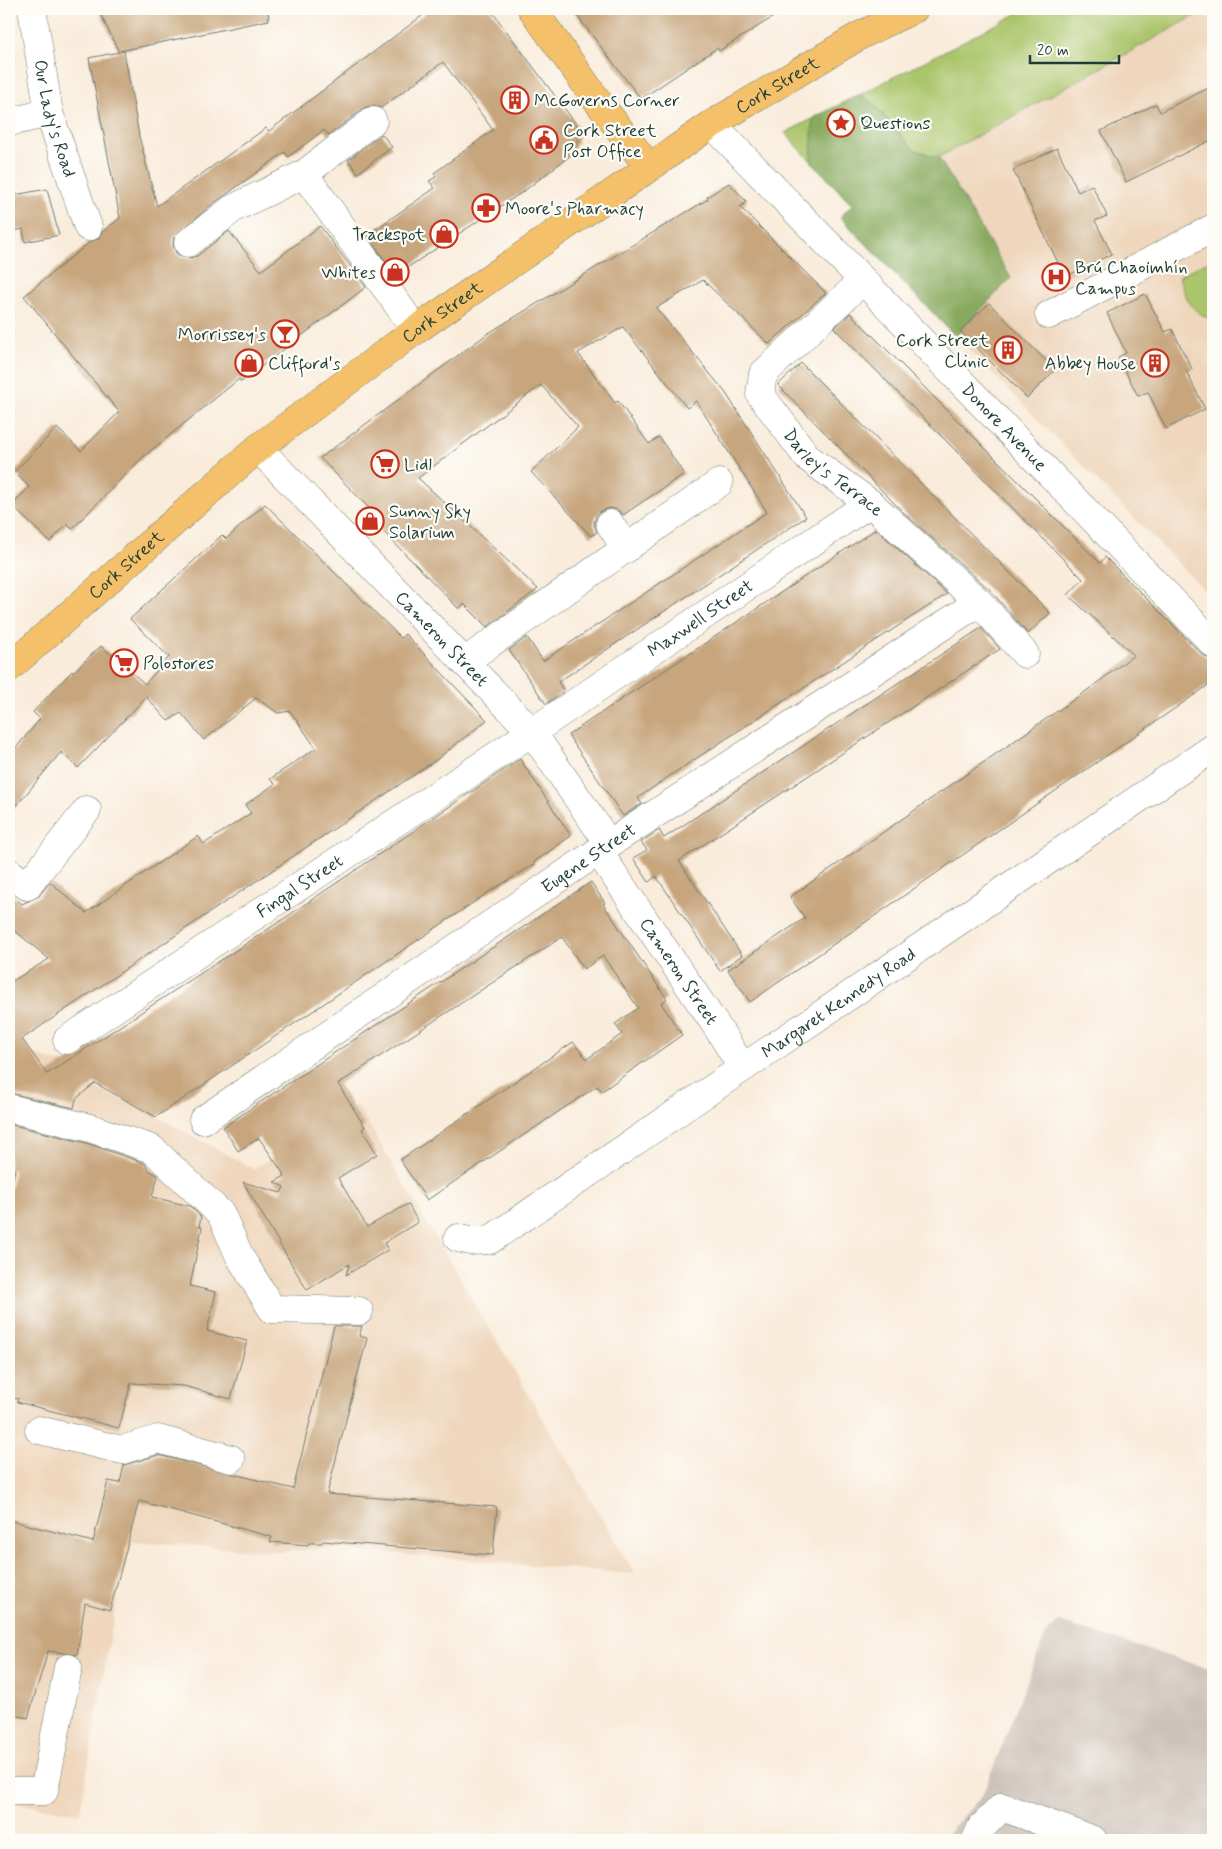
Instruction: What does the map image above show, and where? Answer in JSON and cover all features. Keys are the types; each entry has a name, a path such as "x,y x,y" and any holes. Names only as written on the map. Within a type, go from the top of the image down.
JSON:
{"main road":[{"path":"532,9 602,107 648,167"},
{"name":"Cork Street","path":"9,668 258,448 416,330 712,124 859,36 914,9"}],"street":[{"name":"Our Lady's Road","path":"32,9 49,113 88,227"},
{"path":"9,122 49,113"},
{"path":"188,243 234,208 304,174 373,121"},
{"name":"Donore Avenue","path":"712,124 1213,643"},
{"path":"304,174 416,330"},
{"path":"1049,315 1213,228"},
{"name":"Darley's Terrace","path":"863,280 763,374 760,394 808,458 870,503 979,602 1025,654"},
{"name":"Cameron Street","path":"258,448 532,732 742,1067"},
{"path":"464,662 719,483"},
{"name":"Maxwell Street","path":"532,732 870,503"},
{"path":"610,524 626,549"},
{"name":"Eugene Street","path":"203,1120 603,847 979,602"},
{"name":"Fingal Street","path":"68,1040 532,732"},
{"name":"Margaret Kennedy Road","path":"458,1238 470,1241 490,1240 1213,748"},
{"path":"9,872 27,886 87,810"},
{"path":"9,1108 90,1128 152,1149 221,1214 240,1256 272,1309 359,1311"},
{"path":"40,1430 122,1450 158,1439 231,1459"},
{"path":"9,1791 44,1791 68,1668"},
{"path":"976,1840 981,1828 1002,1807 1093,1840"}],"shaded area":[{"name":"Brú Chaoimhín Campus","path":"1026,9 1213,9 1213,599 840,217 852,205 785,133"},
{"path":"9,1047 64,1064 91,1086 131,1103 254,1169 357,1105 635,1574 329,1548 279,1552 133,1541 119,1585 80,1814 9,1802"},
{"path":"1059,1622 1213,1670 1213,1840 946,1840 949,1832 982,1796 1046,1633"}],"green space":[{"path":"1026,9 1201,9 1202,12 852,205 785,133"},
{"path":"858,95 872,102 913,149 939,158 1011,278 955,336 840,217 852,205 811,161 813,118"},
{"path":"1213,259 1213,320 1199,313 1190,303 1179,276"}],"building":[{"path":"98,9 268,9 269,20 120,51 124,51 139,136 157,206 266,128 269,131 431,9 490,9 576,124 579,137 572,154 524,191 396,275 367,235 435,188 429,181 436,177 434,173 493,130 443,62 381,108 371,106 364,108 329,135 324,130 288,157 285,152 210,206 174,237 173,245 176,253 182,257 197,256 229,231 261,271 320,226 366,287 241,382 239,379 143,457 72,529 67,524 50,542 12,506 29,487 14,472 57,428 81,451 119,412 24,296 90,242 99,238 102,232 120,218 89,58 119,52"},
{"path":"572,9 786,9 719,51 717,48 641,99"},
{"path":"1213,86 1213,139 1126,182 1101,131 1156,104 1160,112"},
{"path":"382,134 392,147 358,173 348,160"},
{"path":"1057,148 1078,192 1092,185 1107,216 1095,221 1112,254 1065,277 1013,170"},
{"path":"729,183 747,202 740,207 826,293 769,344 703,280 656,308 725,392 806,517 558,682 564,691 546,704 509,650 527,637 543,661 767,512 696,401 687,408 623,327 578,353 615,403 618,401 649,444 659,437 684,474 623,515 618,510 610,508 601,511 596,516 594,524 597,532 591,536 531,472 578,427 541,385 418,478 538,589 487,627 464,604 459,609 368,516 372,511 320,458 487,334 708,199 707,197"},
{"path":"47,189 59,235 25,242 23,229 9,232 9,196"},
{"name":"Abbey House","path":"1145,294 1165,332 1172,329 1192,369 1186,371 1205,409 1166,429 1148,392 1138,396 1118,357 1126,353 1107,313"},
{"name":"Cork Street Clinic","path":"989,303 1055,370 1027,398 960,331"},
{"path":"850,313 1100,563 1105,557 1202,654 1213,662 1213,682 750,1002 728,970 805,918 790,897 1089,689 1134,655 1068,595 1083,579 834,328"},
{"path":"801,363 1050,613 1028,634 990,590 903,512 778,385"},
{"path":"265,504 401,638 405,634 487,720 436,760 22,1039 47,1074 270,928 520,759 571,836 534,862 535,864 489,892 156,1117 95,1083 76,1099 74,1108 9,1093 9,983 49,959 9,926 9,893 22,904 39,896 50,882 86,913 198,836 204,844 251,813 245,805 275,784 270,779 316,748 290,711 278,713 256,698 204,740 181,713 168,721 146,697 78,768 61,752 9,815 9,756 40,719 33,712 72,671 101,646 145,684 169,657 130,619 222,535 226,539"},
{"path":"876,529 947,594 671,775 638,798 642,804 623,816 568,735"},
{"path":"981,628 1000,649 679,861 742,955 720,971 656,876 649,882 633,858 647,850 641,842 659,830 664,838"},
{"path":"591,882 605,903 603,904 667,999 661,1003 682,1035 602,1091 597,1086 427,1200 400,1160 573,1042 587,1059 622,1034 615,1024 638,1008 603,956 584,969 562,937 338,1084 365,1127 362,1129 377,1154 338,1178 367,1227 408,1204 418,1222 384,1243 388,1250 346,1275 349,1264 307,1290 243,1182 281,1193 284,1187 274,1182 285,1176 259,1138 238,1151 223,1127"},
{"path":"9,1124 86,1143 144,1163 148,1169 158,1176 152,1197 190,1206 201,1217 199,1226 202,1227 190,1286 216,1292 207,1331 247,1341 231,1399 184,1386 131,1383 119,1428 17,1402 18,1399 9,1397 9,1196 15,1170 9,1169"},
{"path":"334,1326 362,1326 359,1336 367,1338 327,1494 497,1507 493,1555 323,1541 322,1543 309,1543 308,1545 270,1542 272,1537 139,1501 110,1610 85,1603 77,1655 48,1651 28,1718 9,1714 9,1520 93,1542 108,1481 120,1483 124,1465 158,1455 293,1489"}],"place":[{"name":"McGoverns Corner","path":"515,100"},
{"name":"Questions","path":"841,123"},
{"name":"Cork Street Post Office","path":"544,140"},
{"name":"Moore's Pharmacy","path":"486,208"},
{"name":"Trackspot","path":"444,234"},
{"name":"Whites","path":"395,272"},
{"name":"Brú Chaoimhín Campus","path":"1056,277"},
{"name":"Morrissey's","path":"285,334"},
{"name":"Cork Street Clinic","path":"1008,350"},
{"name":"Clifford's","path":"249,363"},
{"name":"Abbey House","path":"1155,363"},
{"name":"Lidl","path":"385,464"},
{"name":"Sunny Sky Solarium","path":"370,521"},
{"name":"Polostores","path":"124,663"}]}
